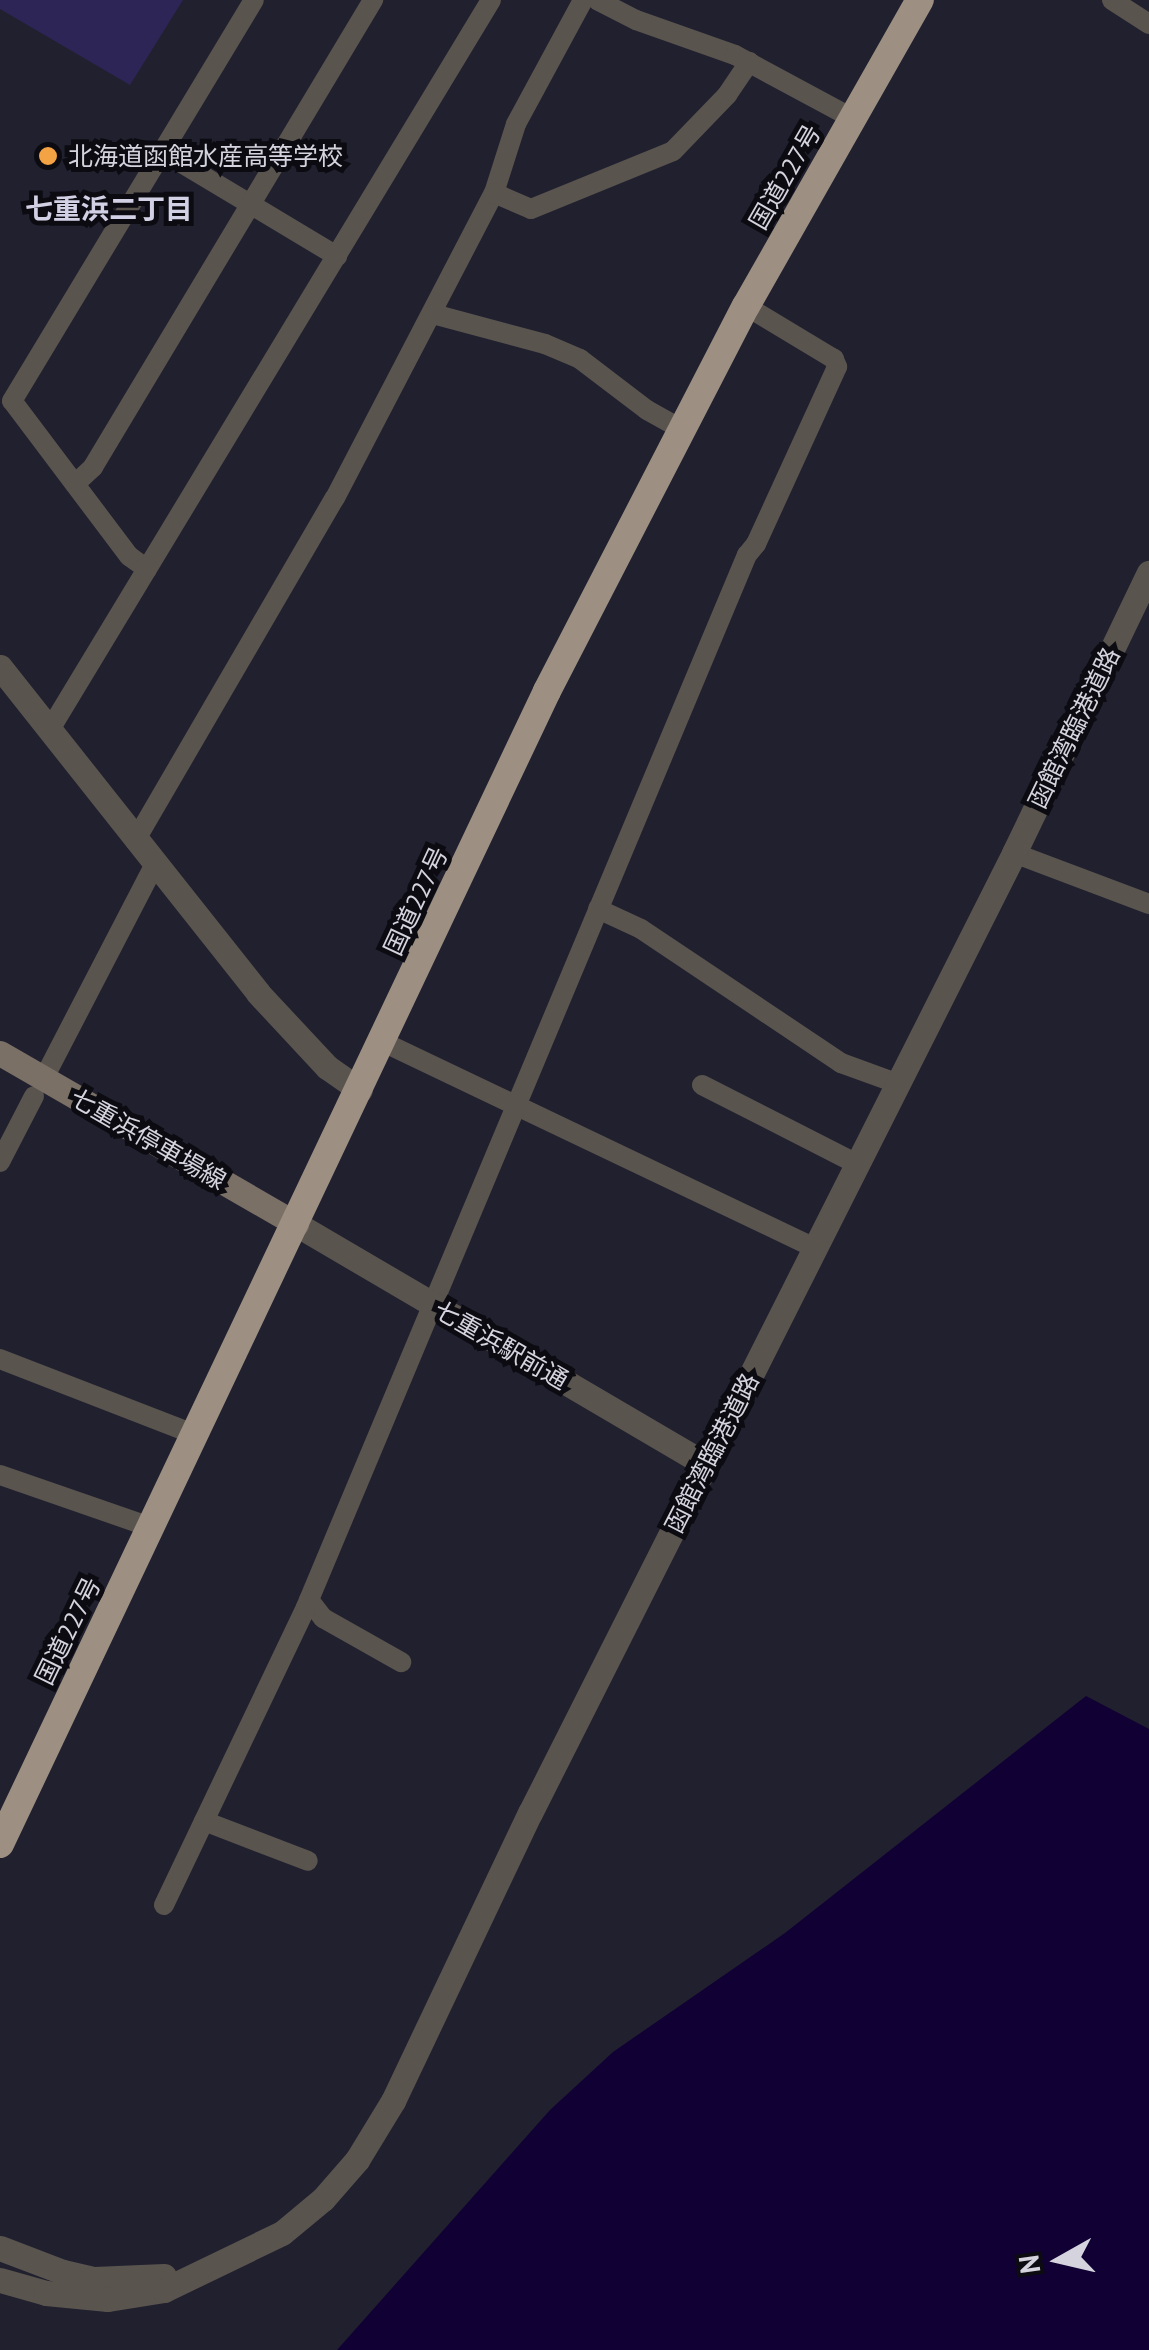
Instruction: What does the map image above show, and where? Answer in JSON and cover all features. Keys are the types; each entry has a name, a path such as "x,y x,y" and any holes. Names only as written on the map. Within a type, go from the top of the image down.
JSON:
{"highway":[{"name":"国道227号","path":"0,1844 384,1042 546,692 746,306 920,0"}],"main road":[{"name":"七重浜停車場線","path":"0,1052 39,1087 296,1224"}],"street":[{"path":"147,569 130,556 12,401 254,0"},
{"path":"75,484 93,467 373,0"},
{"path":"49,731 491,0"},
{"path":"135,842 335,498 434,314 494,193 516,124 583,0"},
{"path":"597,0 636,20 749,62 854,119"},
{"path":"1112,0 1149,24"},
{"path":"494,193 531,209 674,150 728,95 749,62"},
{"path":"164,152 337,256"},
{"path":"164,1905 309,1600 426,1326 430,1303 747,554 756,544 837,367 834,359 746,306"},
{"path":"434,314 545,344 580,359 648,410 683,430"},
{"name":"函館湾臨港道路","path":"0,2280 46,2292 118,2298 164,2290 253,2250 303,2217 339,2182 374,2132 1014,853 1149,573"},
{"path":"0,666 135,842 258,993 327,1067 360,1090"},
{"path":"1014,853 1149,904"},
{"path":"0,1162 154,866"},
{"path":"598,909 641,929 840,1063 896,1083"},
{"path":"384,1042 815,1248"},
{"path":"702,1085 856,1164"},
{"name":"七重浜駅前通","path":"296,1224 706,1465"},
{"path":"0,1359 196,1436"},
{"path":"0,1475 152,1528"},
{"path":"309,1600 323,1618 400,1662"},
{"path":"204,1822 308,1861"},
{"name":"函館湾臨港道路","path":"0,2248 62,2272 94,2279 134,2279 205,2270"}],"shaded area":[{"path":"0,0 183,0 130,85 0,9"},
{"path":"1086,1696 1149,1729 1149,2350 337,2350 550,2110 613,2052 785,1933"}],"place":[{"name":"北海道函館水産高等学校","path":"48,156"}],"district":[{"name":"七重浜二丁目","path":"109,209"}]}
